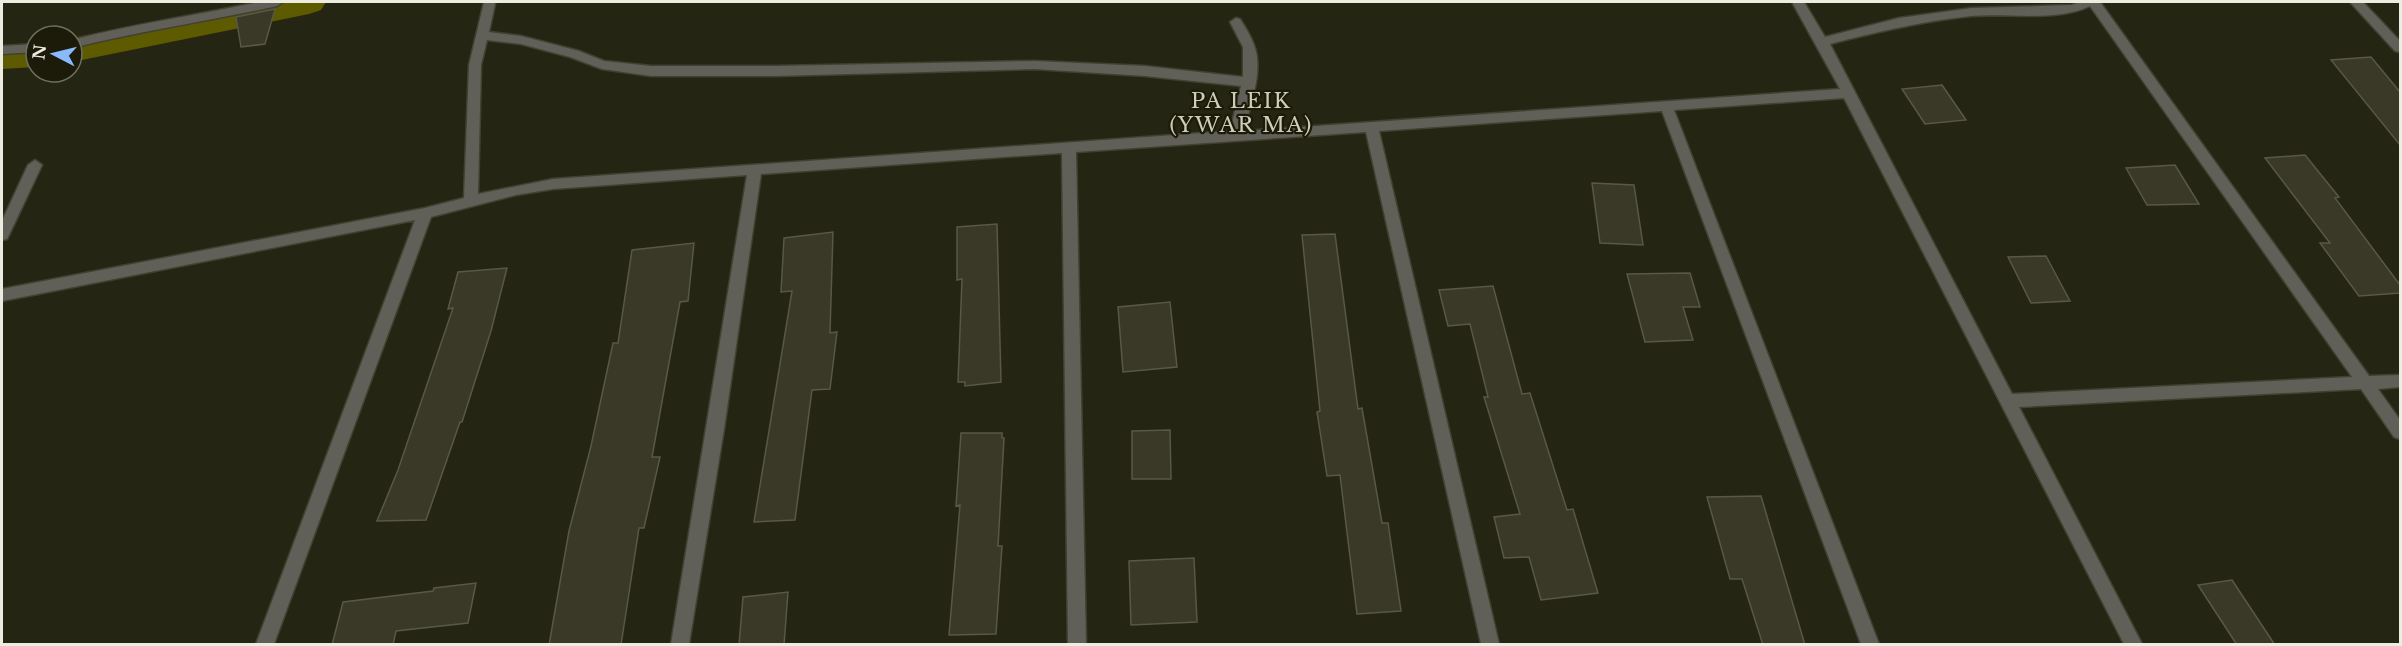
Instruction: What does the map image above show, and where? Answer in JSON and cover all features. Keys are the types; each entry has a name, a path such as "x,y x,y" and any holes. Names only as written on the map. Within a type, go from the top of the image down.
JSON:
{"street":[{"path":"84,41 124,31 193,20 278,2"},
{"path":"1798,2 1822,42 2133,645"},
{"path":"1822,42 1910,21 1972,12 2074,9 2088,2"},
{"path":"2094,2 2400,432"},
{"path":"2356,2 2400,48"},
{"path":"471,201 474,74 489,4"},
{"path":"1236,22 1249,47 1248,82 1236,136"},
{"path":"482,35 520,40 574,54 602,65 651,71 776,71 1035,65 1145,71 1248,82"},
{"path":"2,50 24,49"},
{"path":"2,295 425,213 516,190 553,184 1848,93"},
{"path":"1666,105 1870,645"},
{"path":"1371,126 1491,645"},
{"path":"1069,148 1077,645"},
{"path":"2,235 35,165"},
{"path":"680,645 716,429 755,171"},
{"path":"265,645 425,213"},
{"path":"2008,401 2400,381"}],"building":[{"path":"275,9 265,44 241,47 236,17"},
{"path":"2371,57 2400,92 2400,145 2331,60"},
{"path":"1942,85 1966,120 1925,124 1902,89"},
{"path":"2305,155 2339,197 2335,198 2400,285 2400,293 2359,296 2320,243 2330,243 2265,158"},
{"path":"2175,165 2199,204 2147,205 2126,168"},
{"path":"1592,183 1634,185 1643,245 1600,243"},
{"path":"997,224 1001,382 965,386 965,382 958,382 962,279 957,280 957,227"},
{"path":"833,232 830,333 837,332 830,389 812,390 795,520 754,522 792,291 781,292 784,238"},
{"path":"1335,234 1358,409 1362,408 1382,523 1388,523 1401,611 1357,614 1340,475 1327,476 1317,412 1320,411 1302,235"},
{"path":"694,243 688,301 680,302 652,457 660,457 644,528 639,528 621,645 549,645 569,531 591,446 613,343 618,343 632,250"},
{"path":"2046,256 2070,301 2031,303 2008,257"},
{"path":"507,268 491,331 462,422 460,422 426,520 377,521 398,470 453,308 448,309 458,272"},
{"path":"1690,273 1700,307 1683,307 1693,340 1645,342 1627,274"},
{"path":"1493,286 1522,394 1530,393 1567,510 1573,509 1598,593 1541,600 1529,557 1504,558 1494,517 1520,514 1484,397 1488,397 1470,324 1448,326 1439,290"},
{"path":"1170,302 1177,367 1123,372 1118,307"},
{"path":"1170,430 1171,479 1132,479 1132,431"},
{"path":"961,433 1002,433 1002,438 1004,438 998,546 1002,546 996,634 949,635 960,505 956,506"},
{"path":"1761,496 1805,645 1763,645 1742,579 1730,579 1707,497"},
{"path":"1194,558 1197,622 1131,625 1129,561"},
{"path":"2232,580 2275,645 2237,645 2198,585"},
{"path":"476,583 468,623 396,631 393,645 332,645 343,602 433,591 434,588"},
{"path":"788,592 784,645 739,645 743,597"}],"waterway":[{"path":"84,48 309,2"},
{"path":"2,57 24,56"}],"district":[{"name":"PA LEIK (YWAR MA)","path":"1241,113"}]}
